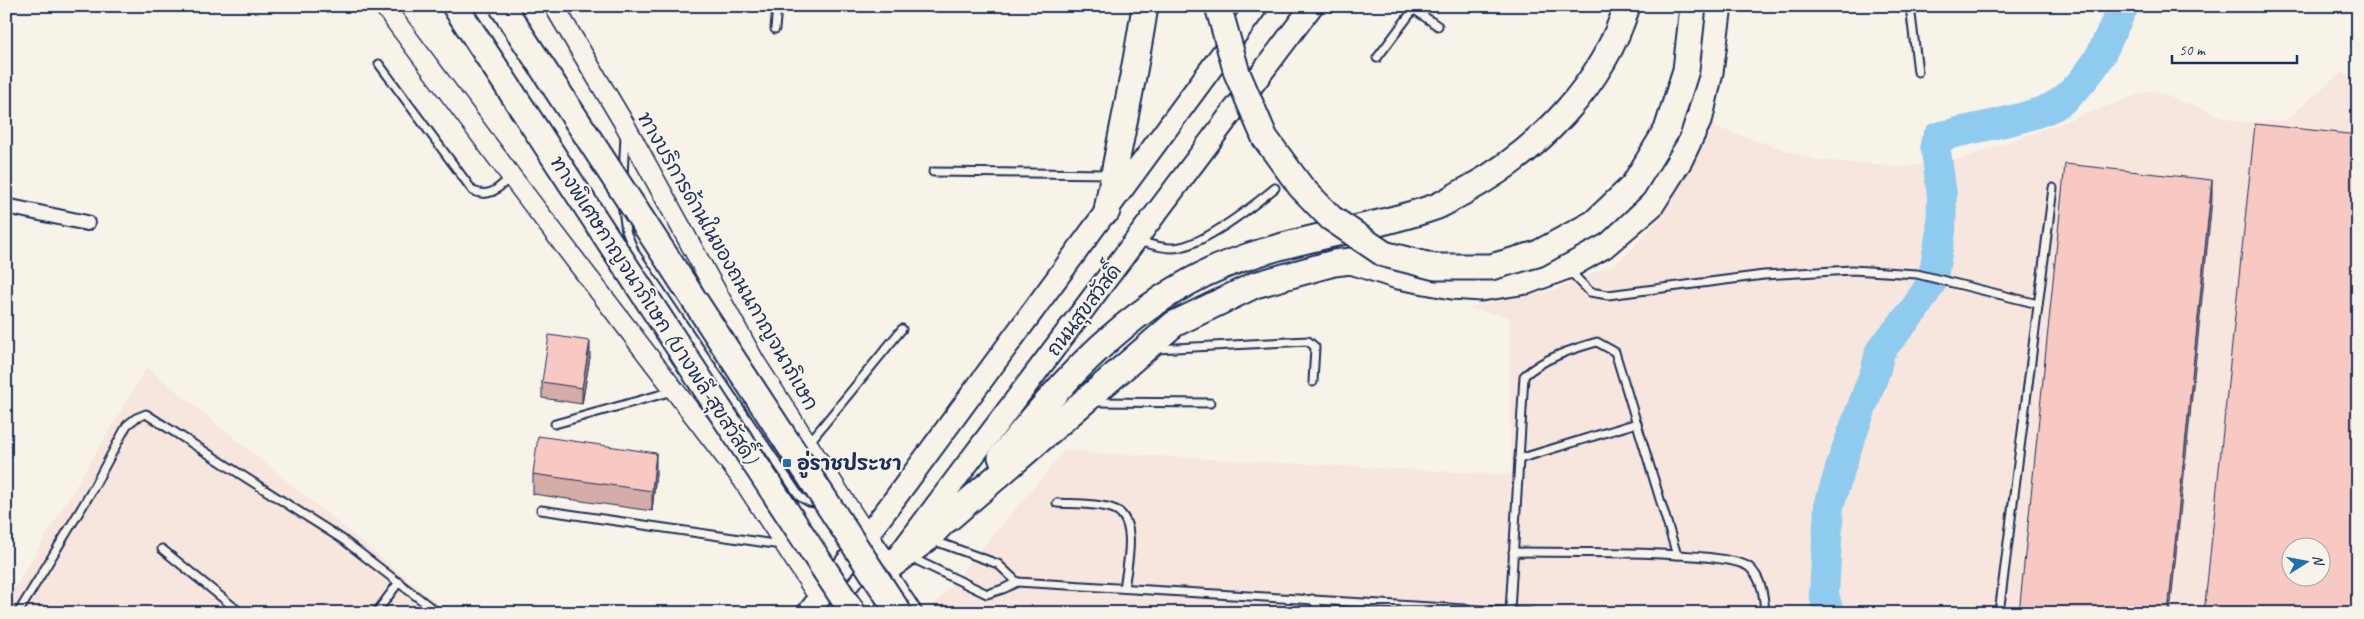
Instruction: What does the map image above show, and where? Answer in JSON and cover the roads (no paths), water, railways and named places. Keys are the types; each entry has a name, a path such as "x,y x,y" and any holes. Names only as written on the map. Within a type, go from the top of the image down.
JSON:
{"highway":[{"name":"ทางพิเศษกาญจนาภิเษก (บางพลี-สุขสวัสดิ์)","path":"455,6 854,613"},
{"name":"ทางพิเศษกาญจนาภิเษก (บางพลี-สุขสวัสดิ์)","path":"502,6 899,613"},
{"path":"1107,211 1139,48 1145,6"},
{"path":"1218,6 1237,73 1265,138 1301,187 1332,218 1384,254 1435,267 1491,267 1537,254 1594,223 1633,186 1666,130 1686,70 1693,6"},
{"path":"948,519 1062,384 1125,323 1189,282 1246,258 1300,240 1386,221 1436,206 1491,177 1543,137 1585,89 1619,32 1627,6"},
{"path":"897,561 927,539 1081,402 1174,324 1227,297 1255,285 1334,263 1351,261 1398,276 1452,286 1481,288 1527,281 1566,267 1603,246 1651,205 1680,159 1700,117 1710,72 1719,6"}],"main road":[{"path":"384,6 743,480 785,546 814,606"},
{"name":"ทางบริการด้านในของถนนกาญจนาภิเษก","path":"554,6 625,125 755,362 867,536"},
{"name":"ถนนสุขสวัสดิ์","path":"814,606 1257,6"},
{"name":"ถนนสุขสวัสดิ์","path":"854,613 897,561 1312,6"},
{"path":"867,536 897,561"}],"street":[{"path":"6,206 87,223"}],"lane":[{"path":"775,29 778,6"},
{"path":"1910,6 1918,72"},
{"path":"1377,58 1412,8 1438,26"},
{"path":"379,64 473,191 482,195 495,192 511,176"},
{"path":"625,125 621,210 626,231 635,253 800,497 819,504 843,499"},
{"path":"933,172 1113,174"},
{"path":"1136,241 1172,248 1184,246 1242,215 1274,188"},
{"path":"1999,613 2053,188"},
{"path":"1566,267 1590,292 1608,296 1784,274 1852,270 1929,276 2038,304"},
{"path":"808,445 902,329"},
{"path":"1143,350 1308,341 1315,347 1313,382"},
{"path":"1510,611 1524,376 1544,362 1582,346 1597,342 1615,352 1678,556"},
{"path":"555,424 674,390"},
{"path":"1081,402 1210,403"},
{"path":"18,613 90,494 127,425 146,414 342,539 438,613"},
{"path":"1519,459 1637,423"},
{"path":"1057,503 1111,508 1121,512 1126,520 1130,540 1124,588"},
{"path":"541,510 785,546"},
{"path":"927,539 998,564 1017,582"},
{"path":"162,549 241,613"},
{"path":"1514,552 1678,556 1733,560 1749,568 1757,577 1763,593 1765,613"},
{"path":"897,561 987,594 1017,582 1531,613"},
{"path":"897,561 919,613"},
{"path":"376,613 399,582"},
{"path":"1312,599 1322,613"}],"waterway":[{"path":"1829,613 1824,594 1829,505 1845,453 1876,369 1880,351 1914,310 1932,282 1941,232 1942,195 1935,144 1938,137 2026,116 2058,104 2075,89 2093,67 2124,6"}],"place":[{"name":"อู่ราชประชา","path":"787,463"}]}
